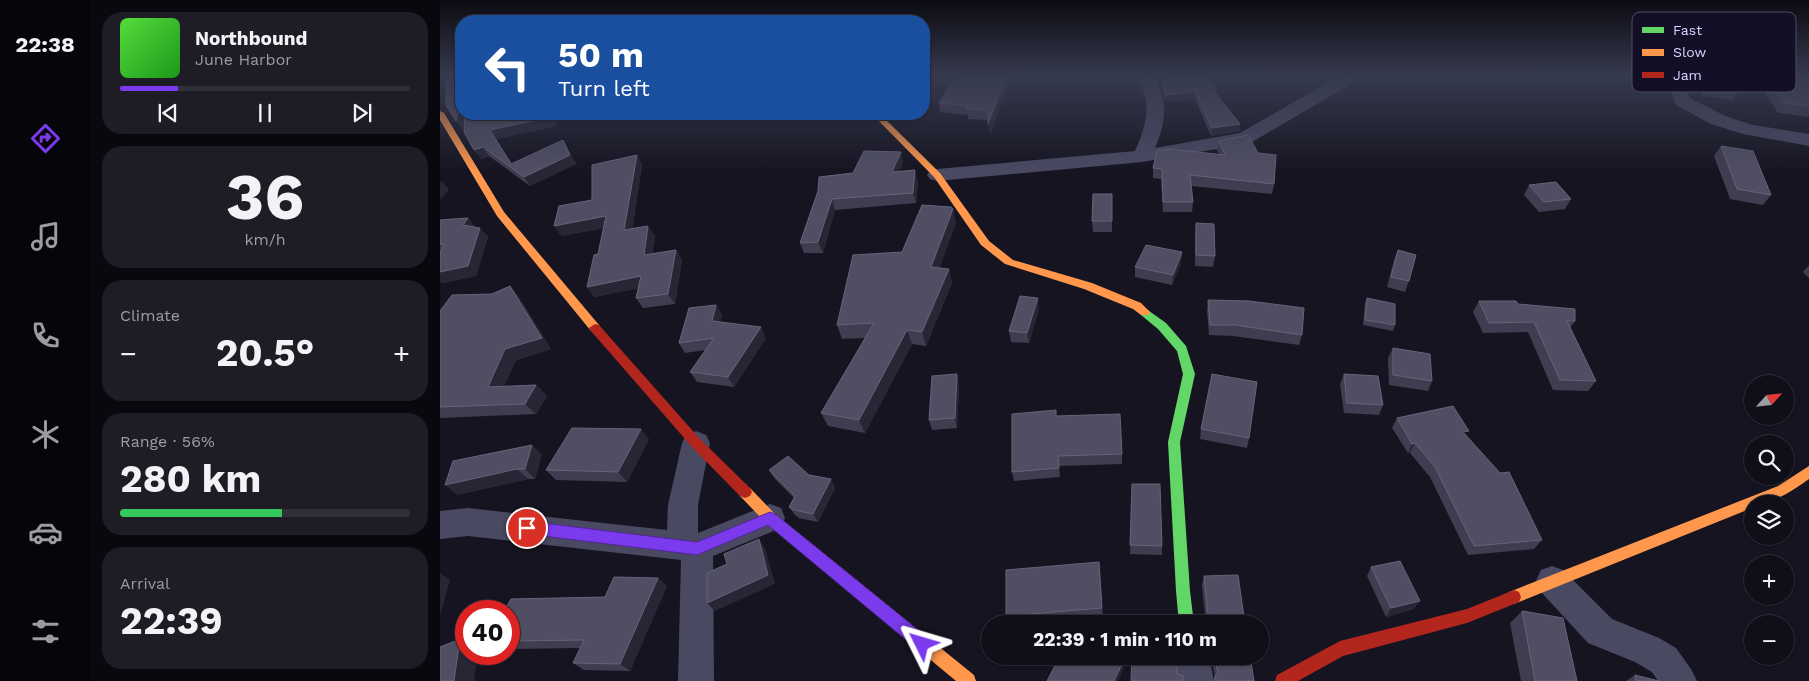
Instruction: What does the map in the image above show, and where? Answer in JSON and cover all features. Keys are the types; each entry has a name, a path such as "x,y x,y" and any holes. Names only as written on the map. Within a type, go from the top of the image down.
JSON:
{"street":[{"path":"1142,156 1155,128 1157,108"},
{"path":"937,175 1142,156 1245,138 1297,108"},
{"path":"1695,108 1718,120 1750,130 1809,140"},
{"path":"440,113 500,214 609,346 696,443 770,518 968,681"},
{"path":"882,120 937,175 985,243 1009,262 1088,286 1137,306 1162,326 1182,349 1188,374 1174,442 1186,615"},
{"path":"696,443 683,506 690,547 696,681"},
{"path":"1283,681 1340,649 1467,616 1783,490 1809,472"},
{"path":"440,525 468,522 690,547 770,518"},
{"path":"1552,581 1600,631 1647,650 1664,660 1679,681"},
{"path":"1193,665 1196,681"}],"building":[{"path":"448,108 455,108 455,119"},
{"path":"994,108 988,124 988,110 967,109"},
{"path":"1203,108 1227,108 1240,124 1212,128"},
{"path":"465,120 536,120 490,130 511,164 563,140 570,155 524,177 483,147 474,150 464,132"},
{"path":"1248,135 1258,153 1276,155 1274,184 1190,175 1193,202 1163,202 1162,169 1153,168 1157,151 1168,149 1225,155 1219,141"},
{"path":"1721,146 1753,151 1771,195 1737,189"},
{"path":"864,151 901,152 892,172 915,170 913,193 832,199 818,242 800,243 818,191 819,177 853,173"},
{"path":"637,155 624,230 648,226 644,255 676,250 668,294 636,298 641,276 587,287 594,255 598,254 606,216 554,226 559,206 592,200 592,165"},
{"path":"1556,182 1571,199 1544,202 1529,185"},
{"path":"1093,194 1112,194 1112,221 1092,221"},
{"path":"922,205 951,207 953,209 931,267 949,269 922,332 907,330 859,420 821,413 874,323 837,325 853,255 902,252"},
{"path":"468,218 463,225 480,228 468,266 440,272 440,254 444,244 440,244 440,220"},
{"path":"1196,223 1214,224 1215,256 1196,255"},
{"path":"1146,245 1182,252 1173,275 1135,267"},
{"path":"1398,250 1416,255 1409,281 1391,277"},
{"path":"510,286 542,338 505,349 488,387 536,385 525,404 440,407 440,311 452,295 492,294"},
{"path":"1020,296 1038,298 1027,333 1009,331"},
{"path":"1367,298 1395,304 1395,325 1365,320"},
{"path":"1208,300 1249,301 1304,308 1302,335 1235,325 1210,325"},
{"path":"1479,301 1516,301 1518,304 1575,309 1575,321 1567,321 1596,381 1560,380 1534,322 1489,323"},
{"path":"716,305 712,321 761,327 728,377 690,372 714,338 679,343 689,308"},
{"path":"1393,348 1430,354 1432,381 1393,375"},
{"path":"957,374 955,418 929,420 932,376"},
{"path":"1212,374 1257,382 1249,438 1201,429"},
{"path":"1344,374 1378,376 1383,405 1347,403"},
{"path":"1453,406 1469,431 1463,432 1500,473 1509,472 1542,540 1474,546 1435,467 1415,443 1412,444 1397,418"},
{"path":"1056,410 1056,416 1120,414 1122,454 1058,456 1059,468 1012,472 1012,414"},
{"path":"572,428 641,429 618,472 546,470"},
{"path":"532,445 525,469 517,469 445,485 453,461"},
{"path":"788,456 809,475 831,479 813,514 789,507 795,496 769,470"},
{"path":"1132,484 1160,484 1162,546 1130,545"},
{"path":"759,539 768,575 707,603 707,573 727,564 724,554"},
{"path":"1400,561 1420,601 1391,608 1371,567"},
{"path":"1099,562 1102,608 1006,615 1006,570"},
{"path":"1238,575 1244,615 1208,615 1204,576"},
{"path":"614,577 658,578 620,664 573,663 584,640 520,641 520,600 511,599 605,597"},
{"path":"1522,611 1563,618 1577,681 1535,681"},
{"path":"455,641 456,665 454,681 440,681 440,647"},
{"path":"1055,665 1122,665 1114,681 1047,681"},
{"path":"1132,665 1176,665 1177,674 1183,676 1183,681 1131,681"},
{"path":"1216,665 1251,665 1254,681 1215,681 1215,676 1218,673"},
{"path":"1635,675 1659,681 1636,681"}],"traffic: fast":[{"path":"1145,312 1162,326 1182,349 1189,374 1174,442 1186,615"}],"traffic: slow":[{"path":"440,113 500,214 595,328"},
{"path":"882,120 937,175 985,243 1009,262 1088,286 1137,306 1145,312"},
{"path":"1514,597 1783,490 1809,472"},
{"path":"745,492 770,518 968,681"}],"traffic: jam":[{"path":"595,328 696,443 745,492"},
{"path":"1283,681 1340,649 1467,616 1514,597"}],"route":[{"path":"527,528 697,548 770,518 922,644"}]}
